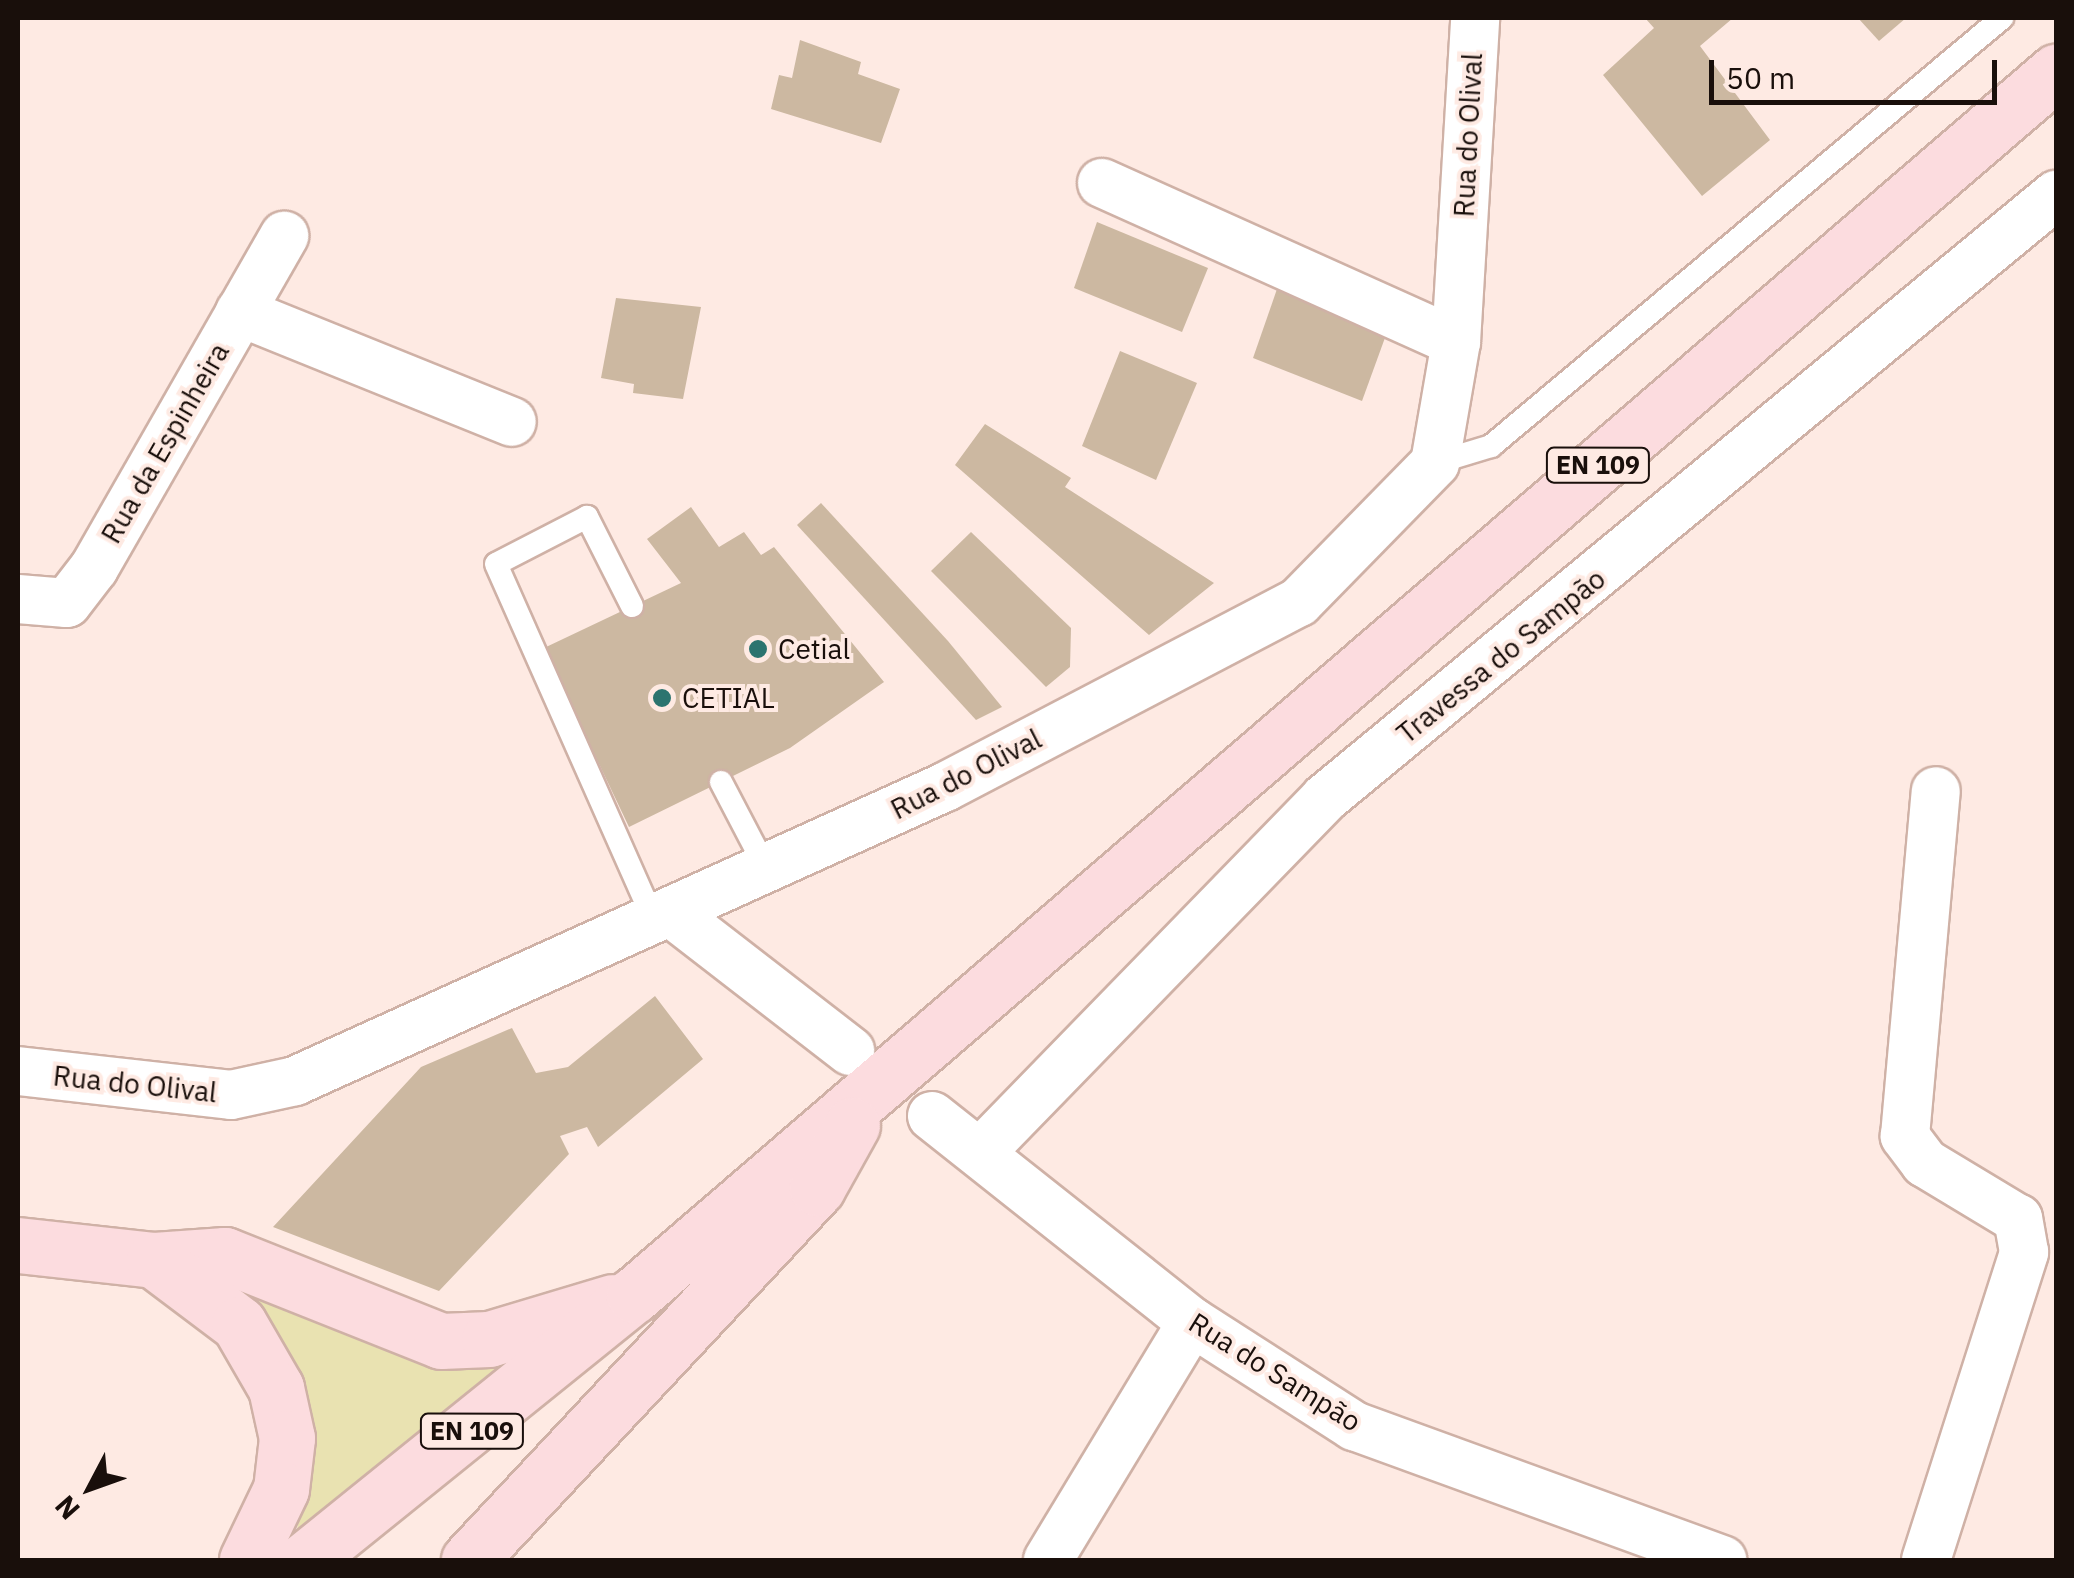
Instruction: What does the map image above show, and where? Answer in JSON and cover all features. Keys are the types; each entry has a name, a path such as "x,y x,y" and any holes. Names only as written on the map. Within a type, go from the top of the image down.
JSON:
{"main road":[{"name":"EN 109","path":"305,1560 634,1295 860,1072 2056,72"},
{"path":"469,1560 817,1188 860,1072"},
{"path":"18,1245 154,1260 226,1255 441,1340 488,1339 634,1295"},
{"path":"154,1260 239,1324 280,1400 281,1488 247,1560"}],"street":[{"name":"Rua do Olival","path":"18,1070 230,1095 294,1081 767,870 1299,602 1436,463 1456,342 1475,18"},
{"path":"1102,183 1456,342"},
{"name":"Travessa do Sampão","path":"980,1153 1324,798 2056,195"},
{"name":"Rua da Espinheira","path":"18,599 66,604 284,236"},
{"path":"240,312 512,422"},
{"path":"1926,1560 2024,1252 2018,1219 1925,1162 1905,1136 1936,791"},
{"path":"664,918 860,1072"},
{"name":"Rua do Sampão","path":"932,1116 1192,1322 1354,1426 1722,1560"},
{"path":"1048,1560 1192,1322"}],"lane":[{"path":"1436,463 1491,446 2002,18"},
{"path":"632,606 587,517 496,564 664,918"},
{"path":"721,782 767,870"}],"shaded area":[{"path":"236,1280 437,1368 499,1366 297,1529 306,1491 231,1288"}],"building":[{"path":"1645,18 1733,18 1700,46 1770,140 1702,196 1603,75 1654,28"},
{"path":"1858,18 1906,18 1879,41"},
{"path":"800,40 861,62 858,74 900,89 881,143 771,109 779,75 792,78"},
{"path":"1097,222 1208,268 1182,332 1074,288"},
{"path":"1277,289 1386,335 1362,401 1253,358"},
{"path":"616,298 701,307 683,399 633,393 634,384 601,378"},
{"path":"1120,351 1197,383 1156,480 1082,446"},
{"path":"985,424 1071,478 1065,487 1214,583 1149,635 955,465"},
{"path":"821,503 948,641 1002,707 976,720 797,525"},
{"path":"691,507 719,547 744,532 761,555 774,547 884,682 790,748 629,827 544,648 681,583 647,539"},
{"path":"971,532 1071,628 1070,667 1046,687 931,571"},
{"path":"655,996 703,1059 598,1147 587,1127 560,1136 569,1154 439,1291 273,1227 421,1067 512,1028 536,1073 568,1067"}],"place":[{"name":"Cetial","path":"758,649"},
{"name":"CETIAL","path":"662,698"}]}
